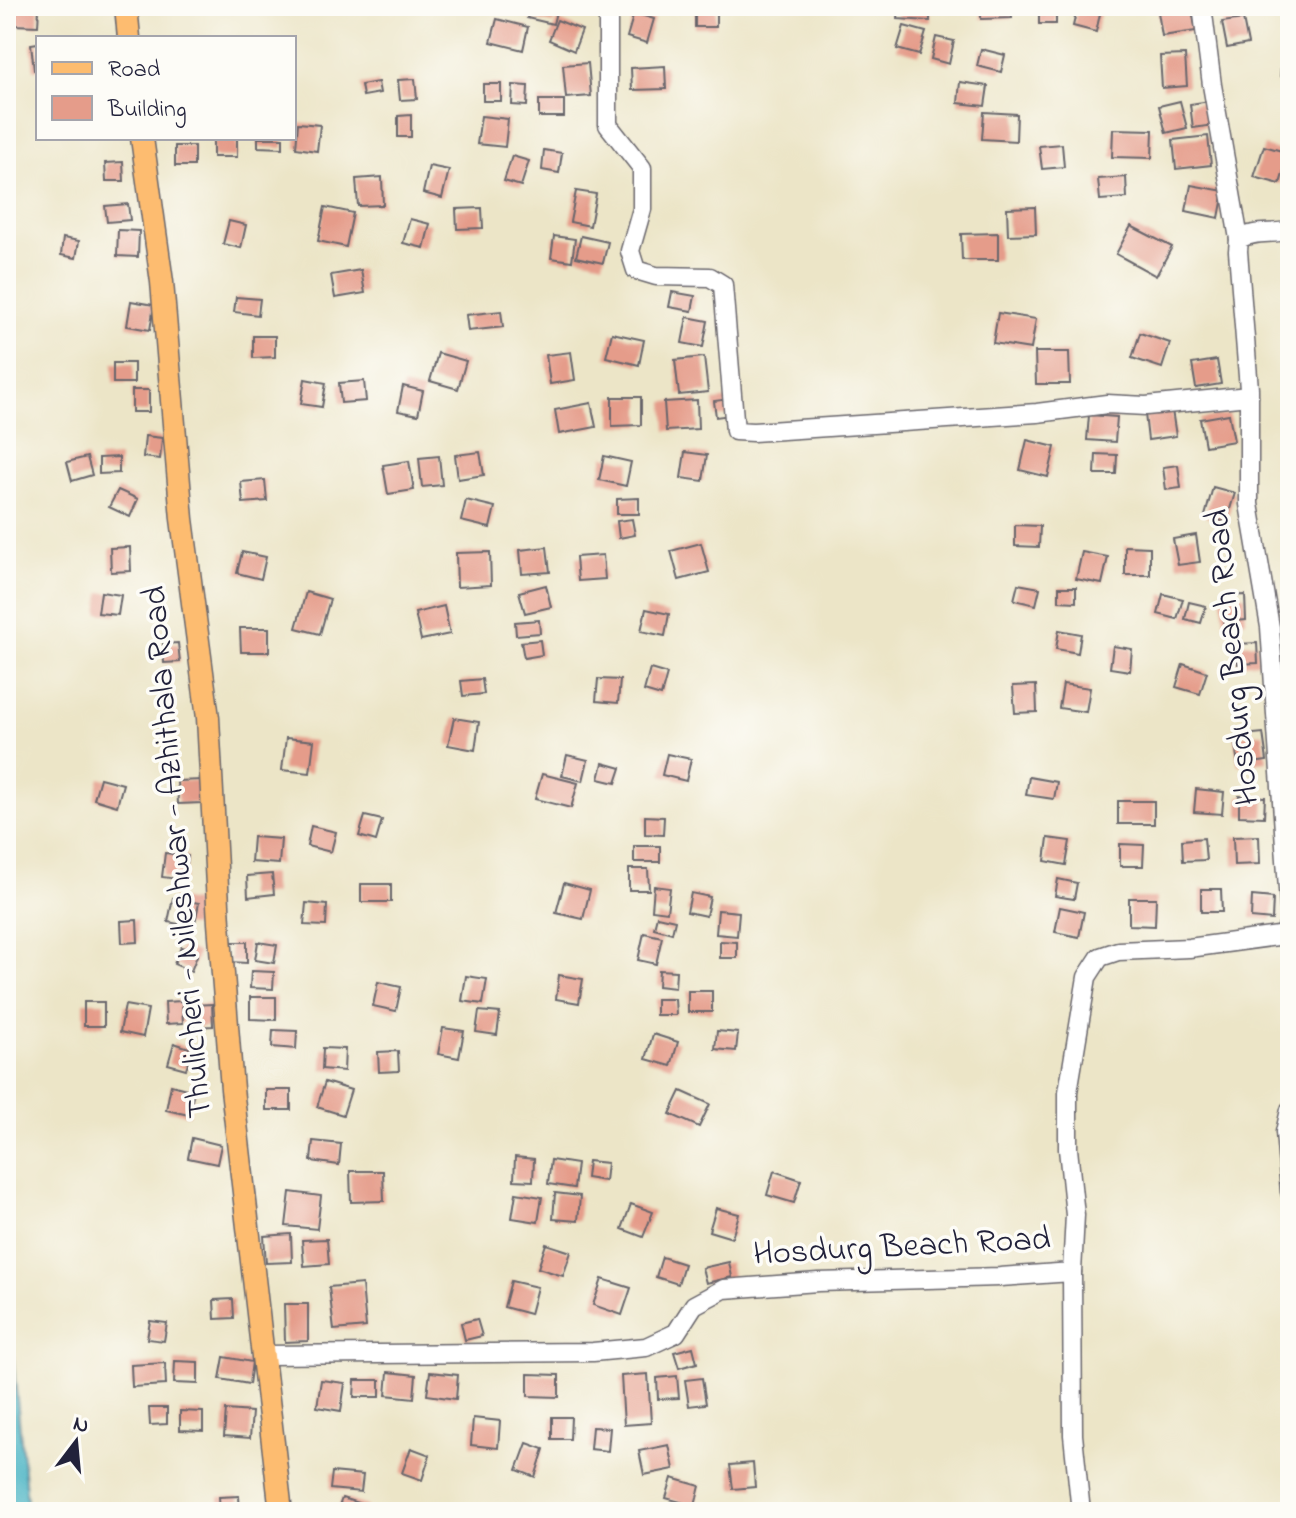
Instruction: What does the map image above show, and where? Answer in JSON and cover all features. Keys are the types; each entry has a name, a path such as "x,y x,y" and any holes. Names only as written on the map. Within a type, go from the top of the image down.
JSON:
{"main road":[{"path":"126,6 129,36"},
{"name":"Thulicheri - Nileshwar - Azhithala Road","path":"142,140 162,282 182,519 208,718 232,1089 281,1512"}],"street":[{"path":"608,6 608,125 642,168 642,209 630,251 636,270 656,276 710,277 723,285 735,431 893,424 1037,413 1107,404 1146,406 1249,396"},
{"name":"Hosdurg Beach Road","path":"265,1355 593,1352 646,1347 676,1333 694,1305 724,1289 818,1282 1072,1272 1075,1215 1068,1149 1068,1092 1087,977 1093,965 1100,957 1118,951 1189,948 1288,937 1290,918 1270,627 1249,504 1249,396 1239,239 1212,85 1202,6"},
{"path":"1239,239 1250,233 1277,234 1290,230"},
{"path":"1290,1110 1285,1132 1290,1192"},
{"path":"1072,1272 1073,1435 1081,1512"}],"water":[{"path":"6,1287 28,1512 6,1512"}],"building":[{"path":"14,6 39,7 38,26 13,25"},
{"path":"530,6 557,8 553,24 527,18"},
{"path":"695,6 716,6 716,27 695,27"},
{"path":"899,6 930,6 930,21 898,19"},
{"path":"981,6 1011,6 1012,18 981,19"},
{"path":"1039,6 1056,6 1056,24 1039,24"},
{"path":"1157,6 1191,6 1196,31 1162,36"},
{"path":"1077,9 1100,14 1096,32 1073,26"},
{"path":"634,13 654,19 647,43 627,37"},
{"path":"497,19 528,27 523,50 491,42"},
{"path":"1243,19 1248,44 1227,48 1222,22"},
{"path":"557,20 582,30 574,51 549,40"},
{"path":"904,26 926,32 919,55 897,49"},
{"path":"936,37 954,41 949,64 931,59"},
{"path":"36,43 34,70 31,44"},
{"path":"981,49 1005,55 1001,72 977,66"},
{"path":"1282,52 1290,53 1290,77 1280,76"},
{"path":"1185,55 1187,86 1162,88 1160,56"},
{"path":"588,63 591,96 566,98 563,65"},
{"path":"665,66 666,89 632,90 631,68"},
{"path":"415,79 417,99 400,100 398,80"},
{"path":"378,82 380,93 363,96 361,85"},
{"path":"960,82 988,86 985,106 958,103"},
{"path":"483,84 501,84 501,101 483,101"},
{"path":"513,85 528,86 527,106 512,105"},
{"path":"539,100 564,100 564,117 539,117"},
{"path":"1180,101 1187,128 1166,133 1159,106"},
{"path":"1210,101 1214,125 1193,128 1190,104"},
{"path":"984,112 1017,114 1016,141 982,139"},
{"path":"411,115 411,137 398,137 398,116"},
{"path":"481,116 508,119 505,147 477,144"},
{"path":"298,123 320,125 317,151 296,148"},
{"path":"1113,129 1153,130 1152,158 1112,157"},
{"path":"1208,136 1211,165 1176,169 1173,140"},
{"path":"213,140 237,140 237,157 213,157"},
{"path":"258,140 283,140 283,148 258,147"},
{"path":"1062,144 1064,167 1042,169 1039,146"},
{"path":"175,146 194,146 194,166 175,166"},
{"path":"1264,146 1289,153 1280,184 1254,177"},
{"path":"544,150 562,153 559,173 542,170"},
{"path":"512,156 529,161 521,186 504,181"},
{"path":"123,162 124,181 106,181 105,163"},
{"path":"429,166 449,170 442,198 423,193"},
{"path":"382,177 383,205 358,206 356,179"},
{"path":"1126,177 1127,198 1100,200 1098,179"},
{"path":"1191,185 1224,191 1219,218 1186,211"},
{"path":"576,191 596,194 590,226 570,222"},
{"path":"128,204 130,220 107,222 105,206"},
{"path":"325,207 353,213 346,247 318,241"},
{"path":"1035,207 1036,234 1008,235 1007,208"},
{"path":"482,208 483,228 457,229 456,209"},
{"path":"410,219 430,224 424,248 403,243"},
{"path":"229,221 246,225 241,248 223,244"},
{"path":"1131,226 1172,247 1156,276 1116,254"},
{"path":"118,230 139,231 138,257 117,256"},
{"path":"998,233 998,260 962,260 961,234"},
{"path":"554,236 575,239 572,261 551,258"},
{"path":"581,236 608,242 603,263 576,257"},
{"path":"63,238 79,241 76,258 61,255"},
{"path":"361,270 365,293 335,298 331,275"},
{"path":"672,292 695,296 692,311 669,307"},
{"path":"236,297 260,299 258,315 234,312"},
{"path":"131,301 154,305 150,330 127,326"},
{"path":"501,311 503,327 468,331 466,315"},
{"path":"998,313 1036,319 1031,349 993,343"},
{"path":"687,317 708,321 703,347 682,343"},
{"path":"612,333 644,340 639,365 606,357"},
{"path":"1140,333 1170,343 1162,368 1132,358"},
{"path":"253,336 275,336 275,357 253,358"},
{"path":"571,352 575,380 550,384 546,355"},
{"path":"1035,352 1069,352 1070,384 1036,384"},
{"path":"438,353 466,361 458,389 430,381"},
{"path":"704,357 708,392 679,395 675,360"},
{"path":"1217,360 1221,384 1196,388 1192,364"},
{"path":"113,363 134,363 134,383 113,383"},
{"path":"305,379 326,383 322,407 301,404"},
{"path":"364,381 366,401 341,403 339,383"},
{"path":"403,386 423,391 418,415 398,411"},
{"path":"132,390 149,390 149,412 132,412"},
{"path":"612,397 641,397 641,425 612,426"},
{"path":"729,399 731,415 716,417 714,401"},
{"path":"697,400 698,429 666,431 664,402"},
{"path":"591,403 596,427 559,434 555,410"},
{"path":"1172,410 1176,436 1148,440 1145,414"},
{"path":"1229,414 1234,441 1205,446 1200,419"},
{"path":"1089,415 1117,417 1115,442 1087,440"},
{"path":"145,436 162,438 160,459 143,457"},
{"path":"1027,440 1055,447 1048,477 1020,470"},
{"path":"480,452 484,475 458,479 455,455"},
{"path":"685,452 707,455 703,481 681,478"},
{"path":"1096,454 1117,455 1116,474 1095,474"},
{"path":"439,456 442,485 422,487 419,458"},
{"path":"604,456 631,462 626,486 599,480"},
{"path":"87,457 92,475 72,481 67,462"},
{"path":"119,457 119,473 99,474 99,458"},
{"path":"409,461 414,490 388,494 383,465"},
{"path":"1178,465 1181,488 1166,490 1163,467"},
{"path":"265,480 267,501 243,503 241,482"},
{"path":"1213,487 1235,493 1226,522 1205,516"},
{"path":"118,490 138,499 130,517 109,507"},
{"path":"639,498 639,514 617,514 617,499"},
{"path":"466,500 495,507 490,528 461,521"},
{"path":"632,519 635,535 619,538 617,521"},
{"path":"1015,525 1040,526 1039,547 1015,546"},
{"path":"1196,535 1200,562 1178,565 1173,539"},
{"path":"701,543 709,572 679,580 671,551"},
{"path":"1125,546 1150,547 1150,575 1125,575"},
{"path":"130,547 131,571 111,572 110,548"},
{"path":"547,547 550,572 522,574 520,550"},
{"path":"242,552 266,557 261,579 237,573"},
{"path":"490,552 491,585 457,587 456,553"},
{"path":"1082,552 1108,557 1102,584 1076,579"},
{"path":"603,555 605,579 578,581 576,557"},
{"path":"1018,584 1040,588 1036,605 1014,600"},
{"path":"546,585 551,607 525,613 519,592"},
{"path":"1059,587 1076,587 1076,602 1059,601"},
{"path":"101,592 121,595 118,615 98,613"},
{"path":"306,592 330,599 320,634 296,628"},
{"path":"1163,594 1183,599 1177,619 1158,614"},
{"path":"1245,595 1246,620 1224,622 1222,596"},
{"path":"1189,602 1206,606 1201,623 1185,619"},
{"path":"444,606 450,634 421,640 415,613"},
{"path":"646,609 669,614 665,636 641,631"},
{"path":"539,620 540,633 516,635 515,622"},
{"path":"240,628 269,628 269,652 241,652"},
{"path":"1059,630 1081,634 1078,653 1056,649"},
{"path":"540,640 542,655 524,658 521,642"},
{"path":"178,643 180,662 164,663 163,644"},
{"path":"1257,643 1258,663 1238,664 1237,644"},
{"path":"1113,646 1132,649 1130,671 1110,668"},
{"path":"1183,664 1207,672 1200,694 1176,687"},
{"path":"650,669 667,674 661,696 644,691"},
{"path":"482,679 484,694 463,696 461,681"},
{"path":"598,679 620,680 618,703 596,701"},
{"path":"1063,684 1090,688 1086,712 1059,708"},
{"path":"1036,685 1037,712 1015,713 1013,686"},
{"path":"454,718 479,722 475,750 448,745"},
{"path":"1263,733 1267,761 1238,765 1234,736"},
{"path":"286,738 314,741 310,773 282,770"},
{"path":"667,754 691,759 686,781 662,775"},
{"path":"567,755 588,760 583,781 562,776"},
{"path":"603,763 621,768 616,783 599,779"},
{"path":"542,774 578,783 571,808 535,799"},
{"path":"1029,777 1057,782 1054,799 1026,795"},
{"path":"100,778 123,784 117,806 94,799"},
{"path":"202,780 202,803 178,804 177,781"},
{"path":"1196,789 1224,792 1222,814 1194,812"},
{"path":"1239,796 1265,797 1264,817 1239,816"},
{"path":"1118,801 1154,801 1154,824 1118,824"},
{"path":"365,816 382,820 376,841 359,836"},
{"path":"645,816 664,817 663,835 645,834"},
{"path":"311,826 336,832 331,852 307,846"},
{"path":"1259,836 1260,864 1234,865 1233,837"},
{"path":"253,837 281,839 279,864 251,862"},
{"path":"1048,838 1070,841 1066,865 1045,861"},
{"path":"1204,838 1206,860 1183,861 1182,840"},
{"path":"1120,844 1144,845 1143,866 1120,866"},
{"path":"634,846 660,846 660,862 634,862"},
{"path":"165,853 188,856 185,880 162,877"},
{"path":"629,869 648,869 649,890 629,890"},
{"path":"272,874 274,894 248,897 247,876"},
{"path":"1058,879 1077,883 1074,899 1055,896"},
{"path":"564,883 590,890 583,919 556,913"},
{"path":"361,884 391,884 391,902 361,902"},
{"path":"654,886 670,888 667,912 652,910"},
{"path":"1201,889 1221,889 1222,912 1201,912"},
{"path":"691,893 710,897 706,916 687,912"},
{"path":"1252,896 1273,898 1272,920 1251,918"},
{"path":"173,898 199,903 194,927 168,922"},
{"path":"1129,898 1156,898 1155,926 1129,925"},
{"path":"306,903 327,905 326,926 304,925"},
{"path":"1060,907 1084,912 1079,937 1055,932"},
{"path":"718,910 739,912 737,936 716,934"},
{"path":"657,916 675,920 672,933 654,928"},
{"path":"137,920 138,942 122,943 121,921"},
{"path":"644,933 662,937 656,964 638,960"},
{"path":"720,941 737,942 737,958 720,958"},
{"path":"230,942 247,942 247,963 230,962"},
{"path":"258,942 277,945 274,963 255,960"},
{"path":"181,947 198,953 191,971 174,964"},
{"path":"659,970 676,971 675,988 658,986"},
{"path":"251,971 274,972 273,989 250,988"},
{"path":"559,975 583,979 579,1003 556,999"},
{"path":"466,976 487,979 483,1004 462,1001"},
{"path":"378,982 401,987 396,1011 373,1006"},
{"path":"688,991 712,991 712,1012 688,1012"},
{"path":"250,997 276,997 276,1020 250,1019"},
{"path":"656,999 675,999 676,1015 656,1015"},
{"path":"182,1001 183,1023 166,1024 165,1002"},
{"path":"84,1002 104,1002 104,1026 84,1026"},
{"path":"212,1004 213,1026 195,1027 193,1005"},
{"path":"125,1005 148,1009 143,1037 120,1032"},
{"path":"479,1011 500,1013 497,1035 476,1032"},
{"path":"443,1028 464,1031 459,1058 438,1054"},
{"path":"273,1030 297,1031 296,1049 272,1047"},
{"path":"717,1031 738,1033 736,1051 715,1049"},
{"path":"653,1034 678,1042 671,1066 646,1059"},
{"path":"174,1043 192,1049 186,1069 168,1064"},
{"path":"323,1048 345,1049 344,1071 322,1069"},
{"path":"398,1051 399,1071 379,1072 378,1052"},
{"path":"325,1082 351,1090 343,1115 317,1107"},
{"path":"171,1085 194,1091 189,1115 166,1110"},
{"path":"266,1090 291,1090 291,1110 266,1110"},
{"path":"681,1091 710,1104 699,1127 670,1114"},
{"path":"192,1138 221,1145 217,1164 188,1158"},
{"path":"313,1141 341,1144 339,1165 311,1161"},
{"path":"515,1157 534,1159 533,1181 514,1180"},
{"path":"551,1160 577,1164 574,1188 548,1184"},
{"path":"588,1161 607,1163 605,1181 586,1178"},
{"path":"350,1171 383,1171 384,1201 351,1202"},
{"path":"774,1171 801,1180 794,1203 767,1195"},
{"path":"290,1192 321,1196 317,1229 286,1226"},
{"path":"516,1193 542,1197 538,1222 512,1218"},
{"path":"555,1193 580,1196 578,1221 553,1219"},
{"path":"631,1204 653,1212 643,1237 622,1229"},
{"path":"716,1208 739,1214 732,1238 709,1231"},
{"path":"291,1234 292,1262 266,1263 264,1236"},
{"path":"327,1239 329,1264 304,1266 302,1240"},
{"path":"546,1244 571,1252 563,1276 538,1268"},
{"path":"662,1257 684,1264 678,1284 656,1277"},
{"path":"729,1262 732,1277 706,1283 702,1268"},
{"path":"602,1279 631,1288 622,1315 593,1305"},
{"path":"511,1281 537,1287 530,1314 504,1307"},
{"path":"362,1284 366,1327 334,1330 329,1287"},
{"path":"233,1299 234,1318 215,1319 214,1300"},
{"path":"284,1304 308,1304 308,1341 285,1342"},
{"path":"477,1319 482,1336 465,1340 461,1323"},
{"path":"150,1321 167,1323 164,1341 147,1339"},
{"path":"693,1347 697,1363 679,1368 674,1352"},
{"path":"224,1357 252,1362 249,1384 220,1379"},
{"path":"175,1361 198,1362 198,1384 174,1383"},
{"path":"165,1363 166,1385 132,1387 131,1365"},
{"path":"388,1372 416,1375 414,1398 386,1395"},
{"path":"430,1372 458,1375 456,1399 427,1395"},
{"path":"528,1374 559,1375 559,1397 528,1396"},
{"path":"648,1374 651,1423 624,1425 621,1376"},
{"path":"677,1376 679,1398 658,1399 657,1378"},
{"path":"702,1378 706,1404 689,1406 685,1380"},
{"path":"321,1380 345,1383 341,1411 317,1407"},
{"path":"355,1380 380,1380 380,1397 354,1397"},
{"path":"149,1408 167,1408 167,1424 150,1425"},
{"path":"226,1410 252,1412 250,1438 224,1436"},
{"path":"180,1411 203,1412 203,1431 180,1430"},
{"path":"552,1417 571,1417 570,1439 552,1439"},
{"path":"473,1418 500,1421 498,1448 471,1445"},
{"path":"592,1427 610,1428 608,1451 590,1449"},
{"path":"527,1443 544,1449 535,1477 517,1470"},
{"path":"669,1445 674,1469 644,1475 639,1451"},
{"path":"411,1448 430,1455 422,1480 402,1473"},
{"path":"753,1463 755,1487 733,1489 730,1465"},
{"path":"332,1472 363,1475 361,1492 330,1489"},
{"path":"672,1478 700,1486 695,1506 666,1498"},
{"path":"239,1496 240,1512 220,1512 219,1497"},
{"path":"342,1498 367,1506 365,1512 337,1512"},
{"path":"479,1505 506,1511 506,1512 477,1512"}]}
